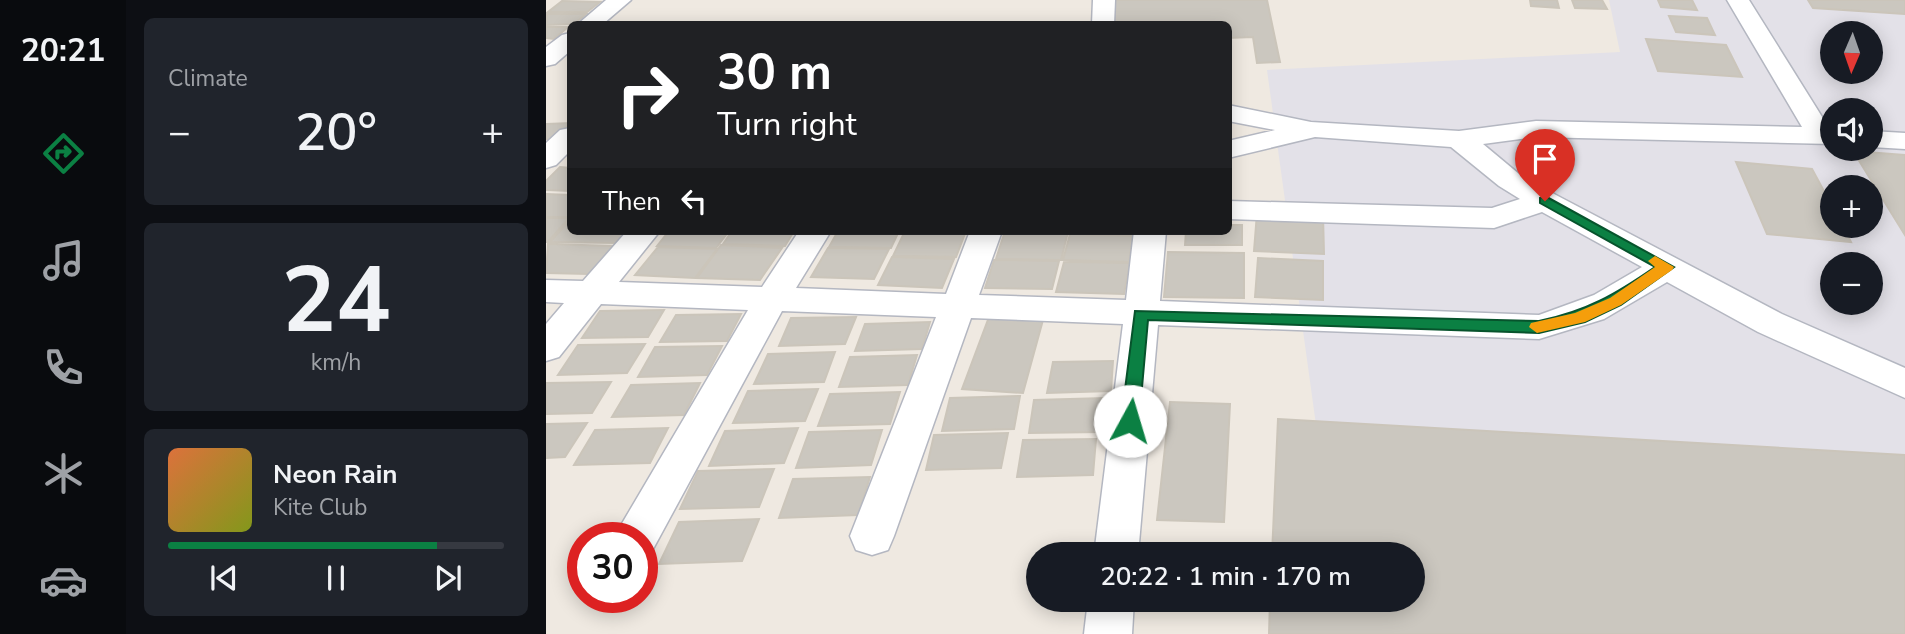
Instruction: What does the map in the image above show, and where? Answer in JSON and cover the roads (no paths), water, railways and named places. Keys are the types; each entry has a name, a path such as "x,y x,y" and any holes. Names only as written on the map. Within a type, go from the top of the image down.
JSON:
{"street":[{"path":"593,21 620,0"},
{"path":"1103,21 1104,0"},
{"path":"1738,0 1820,126"},
{"path":"546,59 567,42"},
{"path":"546,66 567,67"},
{"path":"1232,114 1315,130 1459,139 1536,129 1820,135"},
{"path":"1232,148 1315,130"},
{"path":"546,159 567,139"},
{"path":"1459,139 1509,180 1545,201 1770,323 1905,384"},
{"path":"1883,140 1905,141"},
{"path":"1232,210 1494,218 1545,201"},
{"path":"546,348 641,235"},
{"path":"644,522 772,299 812,235"},
{"path":"872,536 984,235"},
{"path":"1117,542 1150,235"},
{"path":"546,291 1539,327 1579,318 1615,301 1666,267"},
{"path":"1108,634 1110,612"}]}
